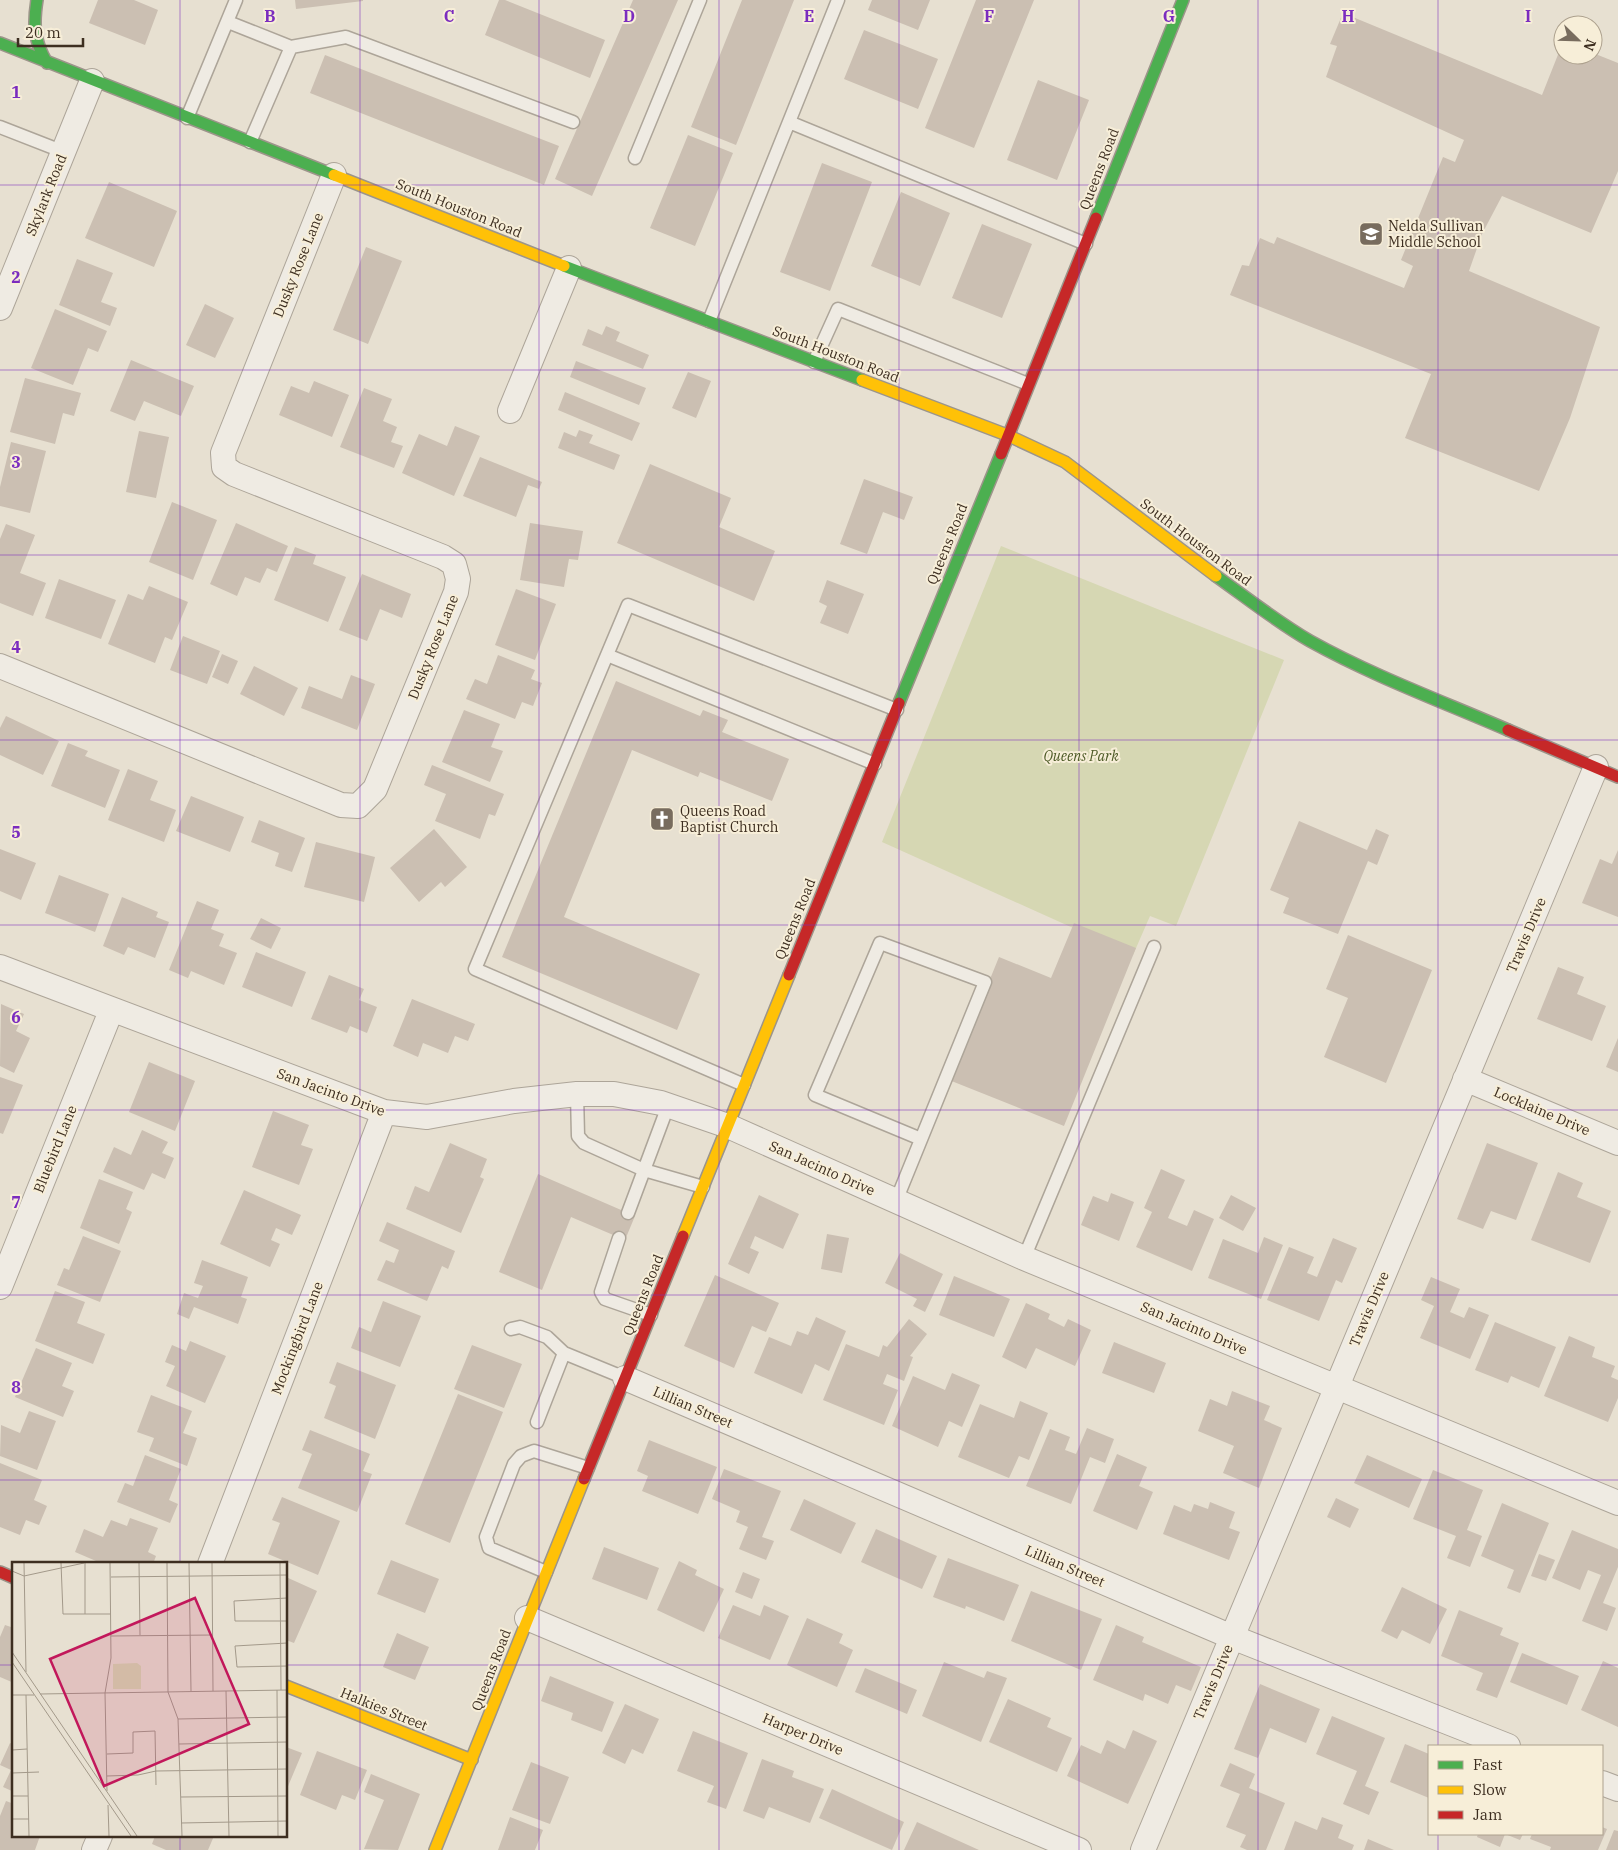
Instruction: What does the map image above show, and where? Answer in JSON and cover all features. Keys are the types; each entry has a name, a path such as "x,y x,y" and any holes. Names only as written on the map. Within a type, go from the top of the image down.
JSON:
{"street":[{"path":"37,0 34,21 35,44 47,63"},
{"name":"Queens Road","path":"435,1850 527,1618 1086,244 1183,0"},
{"name":"South Houston Road","path":"0,44 569,268 1007,435 1065,462 1265,612 1309,640 1359,666 1618,777"},
{"name":"Skylark Road","path":"0,308 92,81"},
{"name":"Dusky Rose Lane","path":"0,666 342,805 358,806 375,789 456,592 458,579 454,564 443,557 234,474 224,467 223,453 334,175"},
{"path":"510,412 569,268"},
{"name":"Travis Drive","path":"1143,1850 1596,767"},
{"name":"San Jacinto Drive","path":"0,967 111,1011 384,1112 427,1117 514,1101 577,1094 614,1094 668,1106 728,1126 1024,1258 1618,1503"},
{"name":"Bluebird Lane","path":"0,1287 111,1011"},
{"name":"Locklaine Drive","path":"1465,1079 1618,1143"},
{"name":"Mockingbird Lane","path":"211,1562 384,1112"},
{"name":"Lillian Street","path":"625,1378 1232,1638 1505,1745"},
{"path":"0,1572 12,1577"},
{"name":"Harper Drive","path":"527,1618 1079,1850"},
{"name":"Halkies Street","path":"288,1687 472,1760"},
{"path":"1603,1783 1618,1790"},
{"path":"94,1850 99,1838"}],"lane":[{"path":"187,118 236,0"},
{"path":"635,158 700,0"},
{"path":"709,321 838,0"},
{"path":"228,22 291,47 346,37 573,122"},
{"path":"250,142 291,47"},
{"path":"789,122 1086,244"},
{"path":"0,127 64,152"},
{"path":"814,362 838,309 1028,384"},
{"path":"744,1084 475,969 628,605 896,710"},
{"path":"607,654 875,764"},
{"path":"896,1200 921,1139 985,982 880,943 815,1095 921,1139"},
{"path":"1024,1258 1154,947"},
{"path":"577,1094 578,1136 584,1143 644,1170 703,1187"},
{"path":"628,1213 668,1106"},
{"path":"619,1238 601,1292 605,1300 651,1315"},
{"path":"512,1329 520,1327 547,1336 564,1353 625,1378"},
{"path":"537,1422 564,1353"},
{"path":"546,1572 489,1548 486,1537 514,1464 521,1456 534,1452 588,1468"}],"green space":[{"name":"Queens Park","path":"1001,546 1284,660 1176,926 1150,916 1133,955 882,842"}],"building":[{"path":"98,0 134,0 158,10 145,45 89,23"},
{"path":"295,0 363,0 363,1 296,9"},
{"path":"499,0 505,0 605,40 590,78 485,35"},
{"path":"633,0 678,0 592,196 555,179"},
{"path":"742,0 794,0 736,145 691,127"},
{"path":"872,0 930,0 918,30 868,10"},
{"path":"976,0 1034,0 974,148 925,128"},
{"path":"1343,13 1542,95 1554,65 1603,65 1603,57 1618,63 1618,171 1591,233 1502,196 1482,234 1469,271 1600,327 1570,418 1539,491 1405,438 1431,374 1230,295 1242,265 1249,266 1260,238 1274,244 1277,237 1404,288 1413,266 1401,260 1443,157 1455,162 1464,140 1326,77 1337,46 1330,44"},
{"path":"864,30 938,59 918,109 844,79"},
{"path":"325,55 559,146 544,185 310,93"},
{"path":"1038,80 1089,100 1057,180 1007,160"},
{"path":"688,135 733,153 695,246 650,228"},
{"path":"822,163 872,182 830,291 780,272"},
{"path":"109,182 177,211 154,267 85,238"},
{"path":"901,192 950,213 920,286 871,266"},
{"path":"982,224 1032,244 1002,318 952,298"},
{"path":"366,247 402,261 368,344 333,330"},
{"path":"77,259 113,273 101,302 117,308 110,326 59,305"},
{"path":"205,304 234,318 215,358 186,345"},
{"path":"55,309 107,331 98,352 88,348 73,385 31,368"},
{"path":"606,326 620,332 616,341 649,355 643,369 582,345 588,329 602,335"},
{"path":"131,360 194,386 181,416 144,401 135,421 110,411"},
{"path":"576,361 646,388 639,405 570,377"},
{"path":"688,372 711,381 696,418 672,408"},
{"path":"25,378 81,393 74,416 63,413 55,444 10,432"},
{"path":"314,381 349,395 332,437 279,415 291,386 309,393"},
{"path":"364,388 392,399 383,421 397,427 391,442 403,446 394,468 340,447"},
{"path":"565,392 640,423 632,441 558,410"},
{"path":"455,426 480,436 454,496 402,473 419,434 447,446"},
{"path":"579,430 593,435 589,443 620,455 614,470 558,448 564,432 576,437"},
{"path":"139,431 169,437 156,498 126,492"},
{"path":"11,442 46,451 30,513 0,506 0,487"},
{"path":"480,457 542,482 539,489 528,485 516,517 463,496"},
{"path":"650,464 731,498 719,527 775,551 754,601 617,543"},
{"path":"864,479 913,497 904,520 883,512 867,554 840,544"},
{"path":"172,502 217,520 193,580 149,562"},
{"path":"236,523 288,546 277,572 267,568 260,583 245,577 237,596 210,584"},
{"path":"530,523 583,531 578,560 569,559 564,587 520,580"},
{"path":"6,524 35,535 20,573 46,583 33,616 0,603 0,539"},
{"path":"295,547 316,555 313,564 346,577 328,622 274,600"},
{"path":"362,574 411,594 402,618 380,609 367,641 339,630"},
{"path":"59,579 116,600 101,639 45,618"},
{"path":"827,580 864,594 848,634 820,623 827,606 819,602"},
{"path":"149,586 188,602 172,640 165,637 155,663 108,644 128,594 143,600"},
{"path":"516,589 556,604 535,660 495,645"},
{"path":"183,636 220,651 207,684 170,670"},
{"path":"222,654 238,661 228,684 212,677"},
{"path":"498,655 535,670 531,679 542,683 533,706 522,702 515,719 466,699 475,679 487,684"},
{"path":"254,666 298,688 284,716 240,694"},
{"path":"351,675 375,684 357,730 301,708 309,686 342,699"},
{"path":"616,681 700,716 703,710 728,720 722,732 789,759 772,801 700,772 698,777 632,750 564,917 700,974 677,1030 502,957"},
{"path":"464,710 500,724 491,747 503,751 490,782 442,762"},
{"path":"6,716 59,741 43,775 0,755 0,728"},
{"path":"68,743 88,751 85,756 120,770 105,808 51,786"},
{"path":"432,765 504,794 495,816 489,814 480,839 435,821 446,794 424,785"},
{"path":"128,769 158,781 150,800 176,810 164,842 108,820"},
{"path":"191,796 244,817 230,852 176,831"},
{"path":"259,820 305,838 292,872 275,866 279,853 251,842"},
{"path":"1299,821 1367,850 1376,829 1389,835 1377,865 1368,861 1338,934 1283,913 1289,898 1270,890"},
{"path":"434,829 467,867 445,887 441,882 419,902 390,868"},
{"path":"316,842 375,857 364,902 304,887"},
{"path":"0,849 36,863 21,900 0,891"},
{"path":"1618,850 1618,917 1582,903 1600,859 1612,864"},
{"path":"59,875 109,894 95,932 45,913"},
{"path":"122,897 158,912 156,917 169,922 155,958 128,947 124,955 103,946"},
{"path":"197,901 219,910 211,929 224,934 219,946 237,953 224,985 191,971 188,978 169,970"},
{"path":"261,918 281,928 271,949 250,939"},
{"path":"1074,923 1136,948 1064,1126 949,1080 999,957 1051,978"},
{"path":"1348,935 1432,970 1386,1083 1324,1057 1348,998 1326,989"},
{"path":"256,952 306,972 292,1007 242,987"},
{"path":"1558,967 1584,977 1577,994 1606,1006 1592,1041 1537,1019"},
{"path":"329,975 364,989 359,1000 377,1007 367,1033 350,1026 347,1033 311,1019"},
{"path":"412,999 475,1024 468,1041 455,1036 448,1053 423,1043 418,1057 393,1046"},
{"path":"1,1004 24,1014 16,1031 30,1038 14,1073 0,1066"},
{"path":"1618,1038 1618,1072 1606,1067"},
{"path":"149,1062 195,1081 175,1131 129,1112"},
{"path":"0,1077 23,1085 3,1134 0,1133"},
{"path":"273,1111 309,1125 301,1145 313,1149 299,1185 252,1167"},
{"path":"142,1130 168,1142 162,1153 174,1158 165,1179 152,1173 144,1190 103,1172 114,1147 131,1155"},
{"path":"450,1143 487,1159 480,1177 484,1179 461,1233 406,1209 415,1186 429,1192"},
{"path":"1487,1143 1538,1163 1516,1220 1491,1211 1483,1229 1457,1219"},
{"path":"1161,1169 1185,1180 1168,1218 1187,1226 1194,1210 1214,1219 1192,1271 1136,1247 1152,1212 1144,1208"},
{"path":"1558,1172 1583,1183 1577,1197 1611,1211 1590,1263 1531,1240"},
{"path":"538,1174 635,1216 625,1240 571,1217 542,1290 499,1272"},
{"path":"99,1179 133,1192 126,1209 132,1212 119,1244 80,1228"},
{"path":"244,1190 301,1215 292,1235 276,1228 271,1240 280,1244 270,1267 220,1244"},
{"path":"1111,1193 1134,1202 1119,1241 1081,1225 1093,1196 1108,1202"},
{"path":"759,1195 799,1214 783,1249 755,1236 750,1248 759,1252 749,1274 728,1264"},
{"path":"1231,1195 1256,1208 1243,1231 1219,1218"},
{"path":"387,1222 455,1251 448,1269 442,1266 427,1301 377,1280 386,1260 394,1263 399,1250 379,1241"},
{"path":"827,1234 849,1238 842,1273 821,1269"},
{"path":"83,1236 121,1251 100,1302 57,1285 64,1268 69,1270"},
{"path":"1264,1237 1283,1245 1261,1299 1208,1278 1223,1239 1258,1253"},
{"path":"1333,1238 1357,1248 1342,1283 1336,1280 1319,1321 1267,1300 1289,1247 1314,1257 1307,1273 1317,1277"},
{"path":"900,1253 943,1274 925,1312 913,1306 917,1299 885,1283"},
{"path":"202,1260 248,1277 241,1297 247,1299 238,1324 194,1307 189,1319 177,1314 184,1293 198,1298 203,1286 194,1283"},
{"path":"715,1275 779,1303 766,1332 752,1326 734,1368 684,1346"},
{"path":"954,1276 1010,1299 994,1337 939,1315"},
{"path":"1431,1277 1460,1289 1450,1312 1464,1318 1469,1307 1489,1315 1470,1359 1420,1338 1434,1306 1421,1300"},
{"path":"55,1291 85,1302 77,1323 105,1334 93,1364 35,1341"},
{"path":"383,1301 421,1316 400,1367 351,1348 359,1327 371,1332"},
{"path":"1026,1303 1050,1314 1048,1319 1064,1327 1068,1319 1091,1330 1075,1366 1036,1348 1026,1369 1002,1357"},
{"path":"816,1317 846,1331 829,1371 815,1364 802,1394 754,1373 769,1337 791,1346 797,1331 808,1335"},
{"path":"909,1319 927,1334 910,1356 913,1357 904,1381 887,1374 883,1384 898,1390 884,1425 823,1400 846,1344 879,1357 883,1345 887,1347"},
{"path":"1495,1322 1556,1347 1539,1388 1511,1376 1508,1383 1475,1370"},
{"path":"1569,1336 1595,1347 1592,1357 1615,1366 1611,1377 1618,1380 1618,1398 1608,1422 1544,1396"},
{"path":"190,1341 226,1356 205,1403 166,1386 175,1366 165,1362 172,1345 186,1351"},
{"path":"1114,1342 1166,1363 1154,1393 1102,1373"},
{"path":"472,1345 522,1364 504,1408 454,1389"},
{"path":"36,1348 72,1363 62,1386 74,1391 63,1417 15,1397"},
{"path":"337,1362 396,1385 375,1439 324,1418 336,1386 329,1383"},
{"path":"952,1373 980,1385 962,1427 949,1421 938,1447 892,1426 913,1376 945,1390"},
{"path":"1232,1391 1270,1406 1264,1420 1282,1428 1259,1488 1223,1473 1234,1446 1198,1431 1210,1399 1227,1406"},
{"path":"458,1394 503,1412 450,1543 405,1524"},
{"path":"151,1395 192,1411 183,1433 197,1438 187,1466 149,1451 154,1438 137,1432"},
{"path":"1020,1401 1048,1413 1029,1460 1019,1456 1009,1478 958,1457 980,1404 1014,1418"},
{"path":"29,1411 56,1421 37,1470 0,1456 1,1425 20,1433"},
{"path":"1087,1428 1114,1439 1105,1463 1090,1457 1071,1504 1026,1486 1050,1429 1070,1437 1065,1450 1076,1454"},
{"path":"310,1430 370,1454 363,1471 372,1474 357,1512 298,1488 312,1454 302,1450"},
{"path":"649,1440 717,1467 698,1514 642,1491 648,1476 637,1471"},
{"path":"1117,1454 1147,1467 1139,1486 1153,1492 1137,1530 1093,1511"},
{"path":"145,1455 181,1469 169,1500 178,1504 170,1523 117,1502 125,1483 133,1486"},
{"path":"1367,1455 1422,1479 1409,1508 1354,1483"},
{"path":"0,1463 42,1480 34,1500 47,1506 39,1525 26,1520 20,1535 0,1527"},
{"path":"724,1469 781,1491 762,1537 774,1541 766,1560 739,1549 748,1527 736,1522 740,1511 712,1499"},
{"path":"1433,1470 1483,1490 1467,1530 1482,1536 1470,1567 1447,1558 1456,1536 1413,1519"},
{"path":"282,1497 340,1521 318,1575 268,1554 280,1523 272,1520"},
{"path":"1336,1498 1359,1509 1350,1528 1327,1517"},
{"path":"804,1499 856,1523 841,1554 790,1530"},
{"path":"1210,1502 1235,1512 1229,1528 1240,1532 1229,1560 1163,1534 1174,1505 1191,1512 1194,1504 1208,1509"},
{"path":"1502,1503 1549,1523 1520,1593 1507,1588 1514,1570 1481,1556"},
{"path":"130,1518 158,1528 148,1552 156,1556 154,1562 98,1562 75,1552 84,1529 103,1537 111,1520 127,1526"},
{"path":"876,1529 937,1556 922,1589 861,1562"},
{"path":"1572,1530 1618,1549 1618,1567 1603,1603 1616,1608 1607,1631 1582,1621 1601,1575 1588,1570 1580,1590 1552,1578"},
{"path":"604,1547 659,1568 647,1600 592,1579"},
{"path":"1539,1554 1555,1560 1546,1581 1531,1576"},
{"path":"948,1558 1019,1585 1004,1621 966,1606 965,1609 933,1597"},
{"path":"391,1560 439,1579 425,1613 377,1594"},
{"path":"679,1561 697,1570 695,1575 724,1589 704,1632 657,1610"},
{"path":"743,1572 760,1579 752,1599 735,1592"},
{"path":"288,1578 317,1591 294,1643 288,1641"},
{"path":"1402,1587 1447,1609 1430,1644 1402,1630 1397,1639 1381,1631"},
{"path":"1031,1591 1102,1619 1081,1670 1011,1641"},
{"path":"733,1605 760,1616 764,1605 789,1616 770,1660 718,1638"},
{"path":"1459,1610 1503,1628 1500,1635 1519,1643 1497,1698 1476,1690 1483,1673 1441,1656"},
{"path":"807,1618 843,1634 839,1643 853,1650 837,1687 787,1665"},
{"path":"5,1625 12,1627 12,1682 0,1677 0,1637"},
{"path":"1116,1625 1144,1637 1142,1642 1201,1667 1191,1691 1176,1685 1168,1704 1145,1694 1143,1701 1093,1680"},
{"path":"397,1633 429,1647 415,1680 383,1667"},
{"path":"1522,1653 1579,1676 1567,1705 1510,1682"},
{"path":"1603,1661 1618,1668 1618,1727 1581,1710"},
{"path":"944,1662 984,1678 987,1671 1007,1678 981,1742 922,1716"},
{"path":"865,1668 917,1690 907,1714 855,1692"},
{"path":"550,1676 614,1702 602,1732 571,1720 573,1713 541,1701"},
{"path":"1260,1684 1320,1709 1306,1743 1270,1728 1258,1758 1234,1749"},
{"path":"1008,1699 1051,1718 1047,1727 1072,1738 1057,1772 989,1742"},
{"path":"625,1704 659,1719 643,1754 632,1749 625,1764 602,1753"},
{"path":"1332,1716 1385,1738 1365,1786 1379,1792 1369,1815 1343,1804 1357,1771 1316,1754"},
{"path":"1133,1730 1157,1741 1128,1804 1067,1776 1081,1745 1101,1754 1107,1740 1125,1749"},
{"path":"693,1731 748,1753 726,1809 707,1802 714,1786 677,1771"},
{"path":"10,1743 12,1744 12,1791 3,1787 11,1770 0,1765"},
{"path":"1405,1744 1428,1754 1428,1798 1390,1782"},
{"path":"288,1748 302,1753 288,1786"},
{"path":"317,1751 367,1770 355,1800 342,1795 336,1810 300,1795"},
{"path":"762,1759 794,1771 792,1777 824,1789 810,1823 769,1807 764,1819 743,1811"},
{"path":"531,1762 569,1777 550,1824 512,1810"},
{"path":"1230,1763 1255,1774 1249,1788 1285,1803 1266,1850 1247,1850 1240,1847 1246,1835 1226,1827 1240,1794 1220,1786"},
{"path":"371,1774 420,1794 398,1850 364,1849 384,1800 364,1792"},
{"path":"832,1789 904,1822 892,1850 819,1818"},
{"path":"6,1801 12,1803 12,1838 39,1838 35,1850 0,1850 0,1816"},
{"path":"510,1817 543,1830 535,1850 498,1850"},
{"path":"1322,1817 1343,1825 1338,1838 1354,1845 1352,1850 1284,1850 1295,1821 1317,1830"},
{"path":"917,1822 979,1850 904,1850"},
{"path":"1603,1827 1607,1829 1598,1850 1550,1850 1551,1847 1530,1839 1532,1835 1603,1835"},
{"path":"1614,1830 1618,1831 1618,1850 1606,1850"},
{"path":"1478,1835 1505,1835 1500,1847 1477,1837"},
{"path":"1508,1835 1522,1835 1520,1840"},
{"path":"154,1838 213,1838 208,1850 166,1850 152,1844"},
{"path":"1368,1839 1394,1850 1364,1850"}],"traffic: fast":[{"path":"37,0 35,17 37,40 47,63"},
{"path":"1096,218 1183,0"},
{"path":"0,43 334,175"},
{"path":"564,266 862,380"},
{"path":"899,703 1001,454"},
{"path":"1216,576 1286,626 1334,654 1508,730"}],"traffic: slow":[{"path":"334,175 564,266"},
{"path":"862,380 1007,435 1065,462 1216,576"},
{"path":"683,1236 789,975"},
{"path":"435,1850 584,1479"},
{"path":"288,1687 472,1760"}],"traffic: jam":[{"path":"1001,454 1096,218"},
{"path":"789,975 899,703"},
{"path":"1508,730 1618,777"},
{"path":"584,1479 683,1236"},
{"path":"0,1572 12,1577"}],"place":[{"name":"Nelda Sullivan Middle School","path":"1371,234"},
{"name":"Queens Road Baptist Church","path":"662,819"}]}
